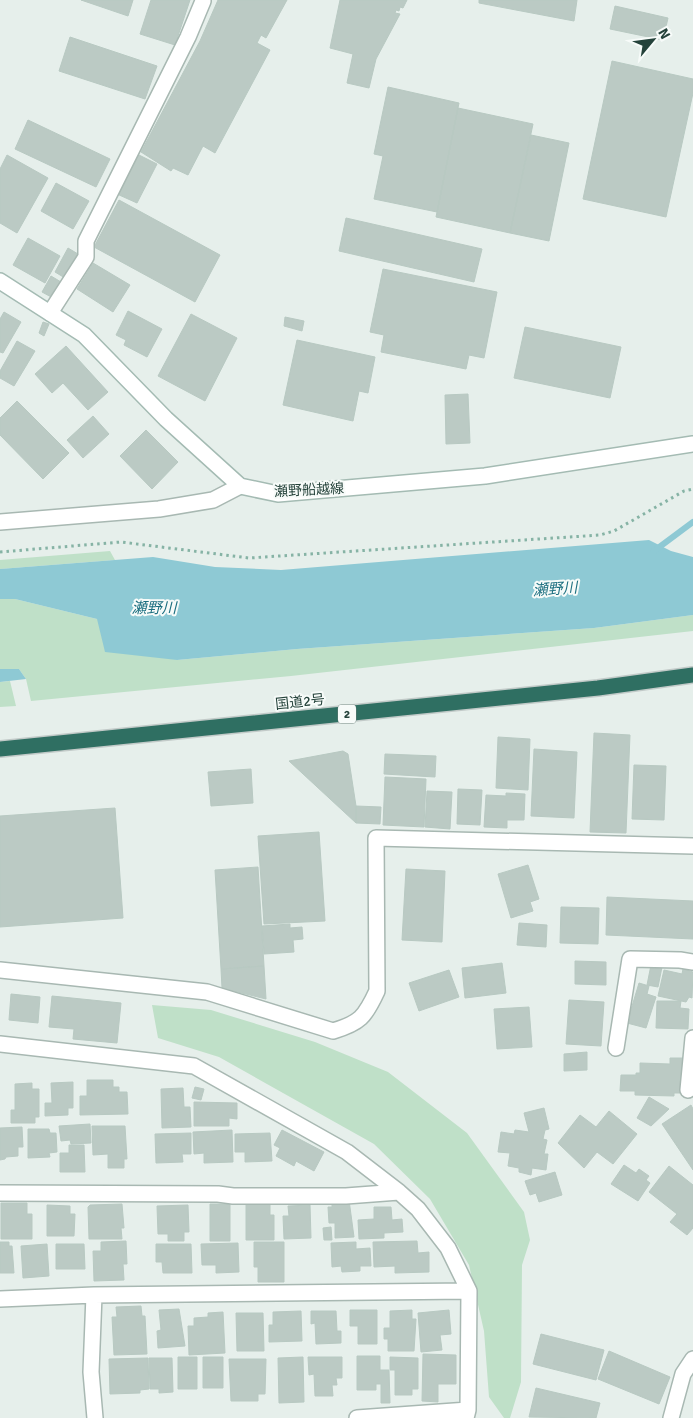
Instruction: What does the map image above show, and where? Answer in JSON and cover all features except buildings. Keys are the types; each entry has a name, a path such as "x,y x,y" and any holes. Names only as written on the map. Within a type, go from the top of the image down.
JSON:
{"highway":[{"name":"国道2号","path":"0,749 598,688 693,675"}],"street":[{"path":"50,313 86,256 86,241 188,38 203,0"},
{"path":"0,281 84,335 166,418 240,486 213,500 159,509 0,522"},
{"name":"瀬野船越線","path":"240,486 278,494 485,476 693,444"},
{"path":"0,970 207,992 333,1031 353,1025 368,1012 377,991 376,838 693,846"},
{"path":"616,1048 630,959 693,962"},
{"path":"688,1090 693,1038"},
{"path":"0,1044 194,1066 347,1152 418,1209 448,1248 469,1291 468,1415 357,1418"},
{"path":"0,1193 346,1196 398,1192"},
{"path":"0,1299 94,1295 469,1291"},
{"path":"94,1295 91,1372 95,1418"},
{"path":"672,1418 683,1374 693,1359"}],"path":[{"path":"0,552 121,542 249,558 600,535 614,531 684,491 693,489"}],"green space":[{"path":"110,551 115,560 0,569 0,560"},
{"path":"0,599 15,599 97,619 177,660 297,649 594,628 693,615 693,631 291,676 31,701 26,679 19,669 0,669"},
{"path":"10,681 16,706 0,707 0,682"},
{"path":"152,1005 211,1010 315,1042 388,1072 467,1133 524,1212 530,1240 522,1265 521,1382 510,1418 504,1418 489,1397 484,1331 469,1265 430,1199 374,1144 219,1057 158,1038"}],"water":[{"name":"瀬野川","path":"649,540 671,551 693,557 693,615 594,628 297,649 177,660 105,652 97,619 15,599 0,599 0,569 153,557 215,567 281,570"},
{"path":"0,669 19,669 26,679 0,682"}],"waterway":[{"path":"654,551 693,522"}]}
